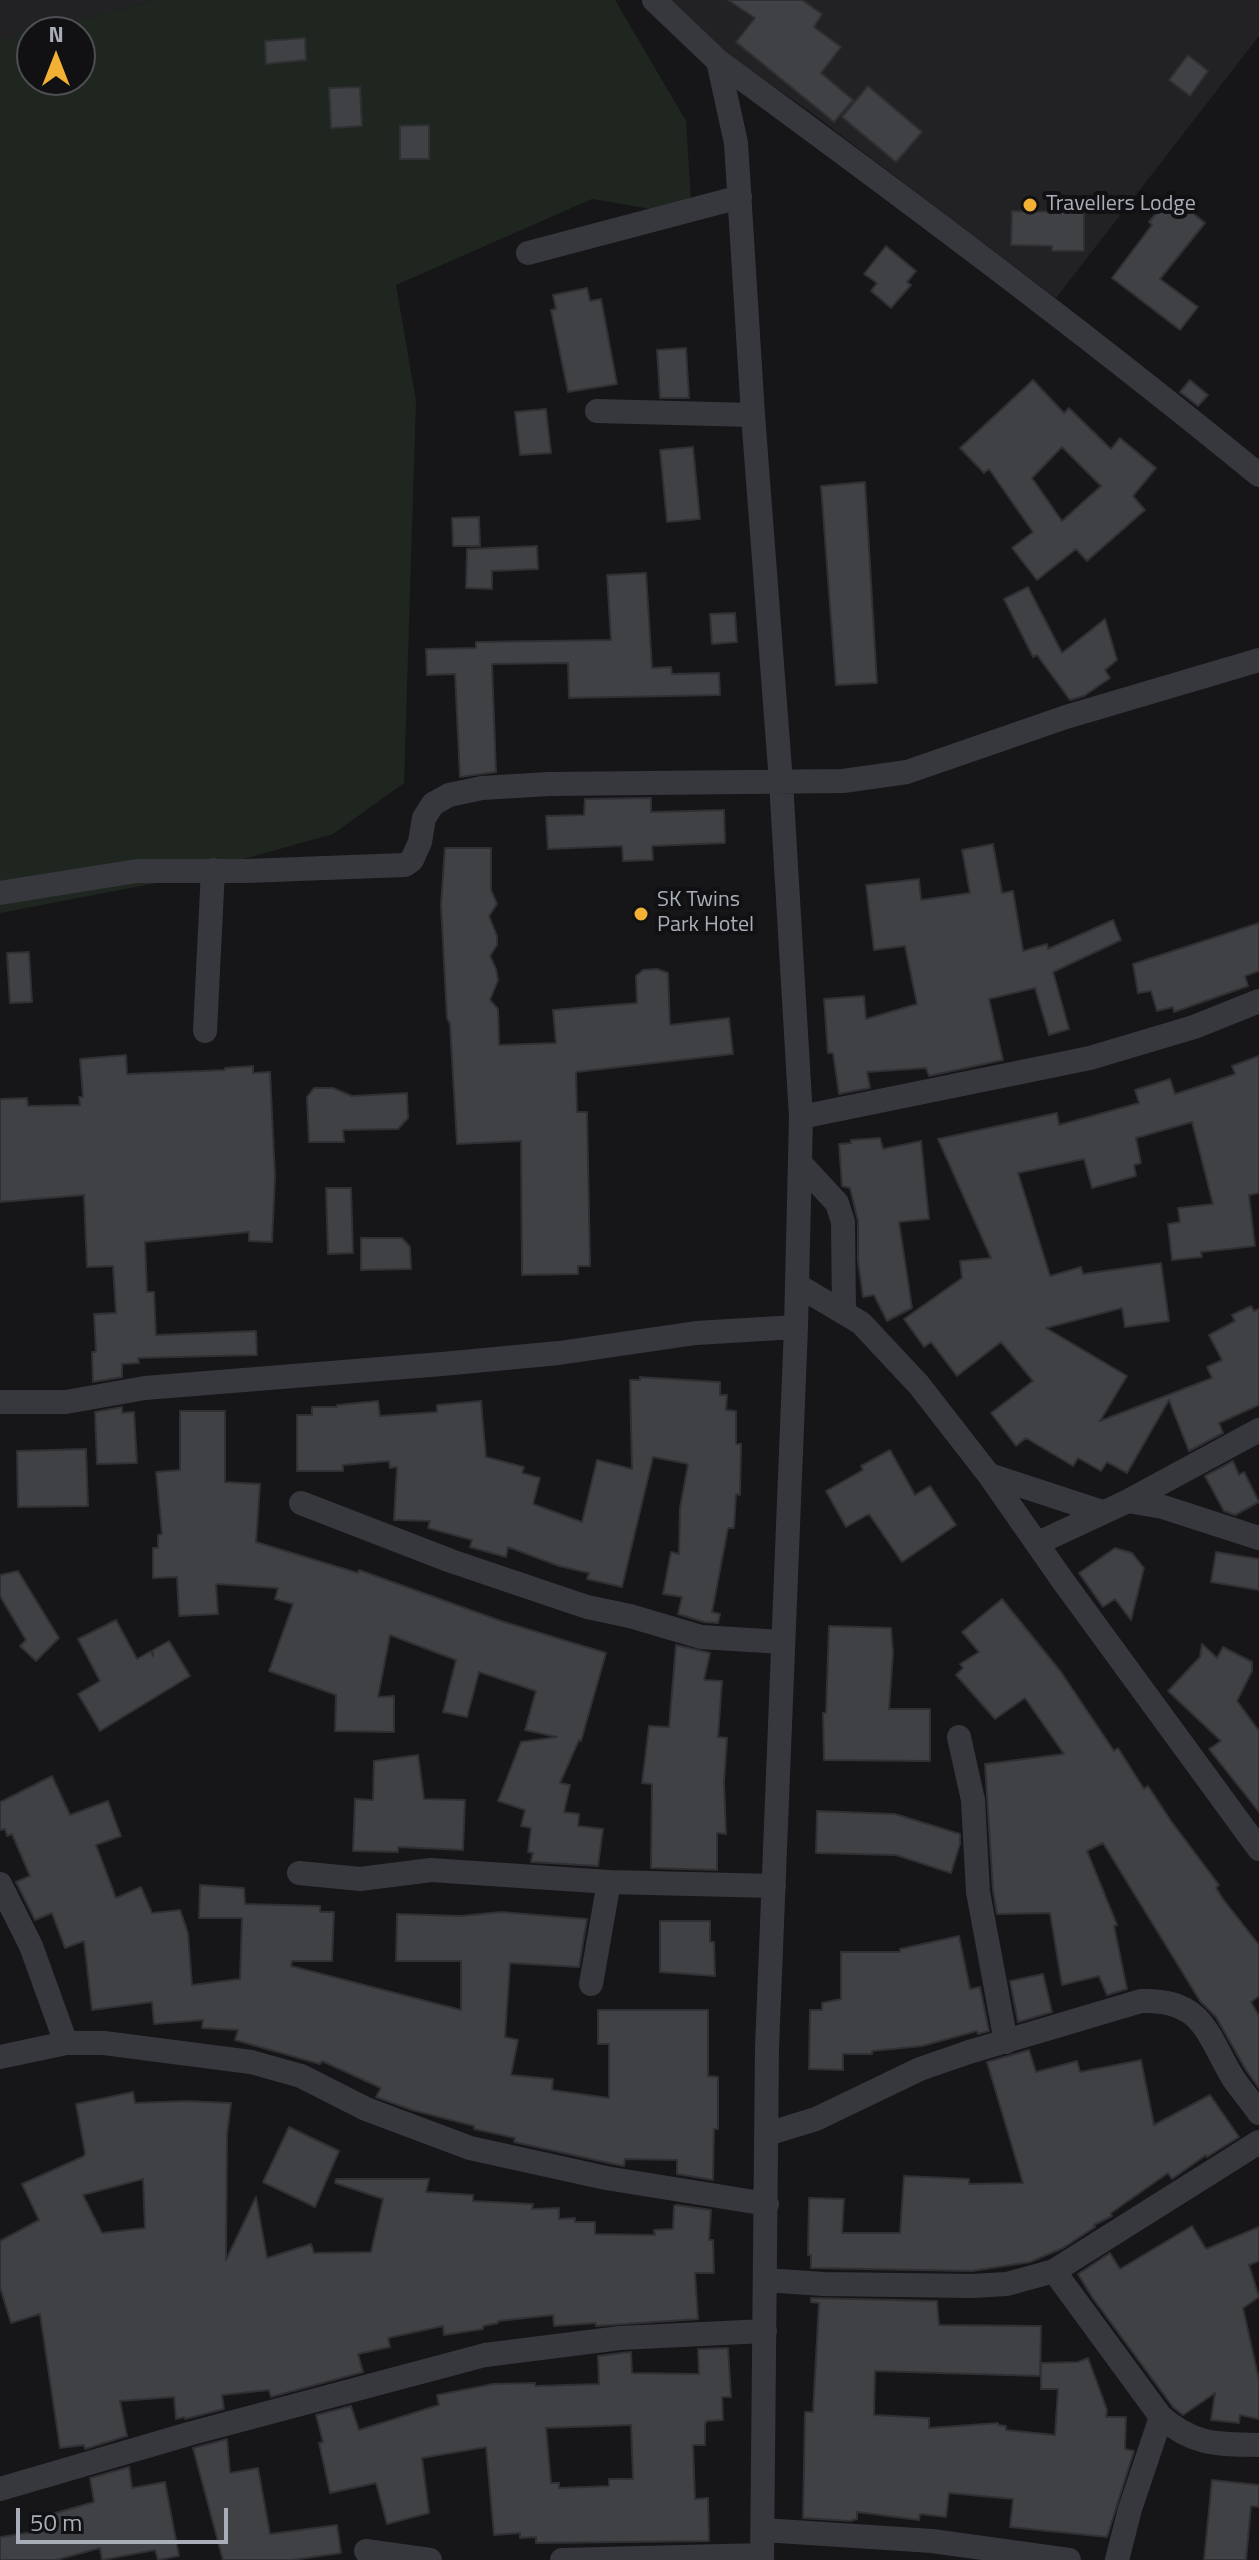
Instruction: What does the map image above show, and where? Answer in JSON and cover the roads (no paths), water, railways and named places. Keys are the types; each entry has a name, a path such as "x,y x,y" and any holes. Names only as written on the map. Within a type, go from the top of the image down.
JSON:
{"street":[{"path":"654,0 718,61 945,227 1259,475"},
{"path":"562,2560 762,2557 767,2048 796,1327 801,1117 736,143 718,61"},
{"path":"528,253 740,197"},
{"path":"597,411 753,415"},
{"path":"0,893 137,871 246,871 405,865 415,854 424,818 433,804 449,795 482,788 549,784 843,781 907,772 1066,717 1259,660"},
{"path":"205,1031 213,870"},
{"path":"801,1117 1090,1058 1194,1027 1259,1001"},
{"path":"800,1163 837,1203 843,1222 844,1313"},
{"path":"797,1285 861,1323 883,1345 989,1475 1259,1849"},
{"path":"0,1402 66,1402 172,1386 559,1353 696,1333 796,1327"},
{"path":"1038,1543 1128,1501 1259,1430"},
{"path":"989,1475 1102,1512"},
{"path":"1128,1501 1163,1507 1259,1538"},
{"path":"301,1503 451,1561 587,1607 701,1637 782,1642"},
{"path":"959,1737 973,1800 978,1892 1006,2042"},
{"path":"299,1873 360,1879 431,1870 609,1882 774,1886"},
{"path":"591,1984 609,1882"},
{"path":"0,1884 31,1946 66,2043"},
{"path":"767,2134 816,2119 920,2069 1141,2001 1164,2000 1187,2009 1200,2022 1233,2078 1259,2113"},
{"path":"0,2057 66,2043 104,2043 251,2062 301,2076 366,2109 470,2148 606,2178 767,2204"},
{"path":"765,2280 972,2286 1007,2284 1054,2271 1259,2142"},
{"path":"1054,2271 1161,2417 1199,2441 1259,2445"},
{"path":"0,2489 192,2433 299,2407 356,2388 485,2355 620,2338 765,2331"},
{"path":"1117,2560 1130,2509 1161,2417"},
{"path":"763,2530 932,2541 1069,2560"},
{"path":"366,2551 430,2560"}],"place":[{"name":"Travellers Lodge","path":"1030,205"},
{"name":"SK Twins Park Hotel","path":"641,914"}]}
